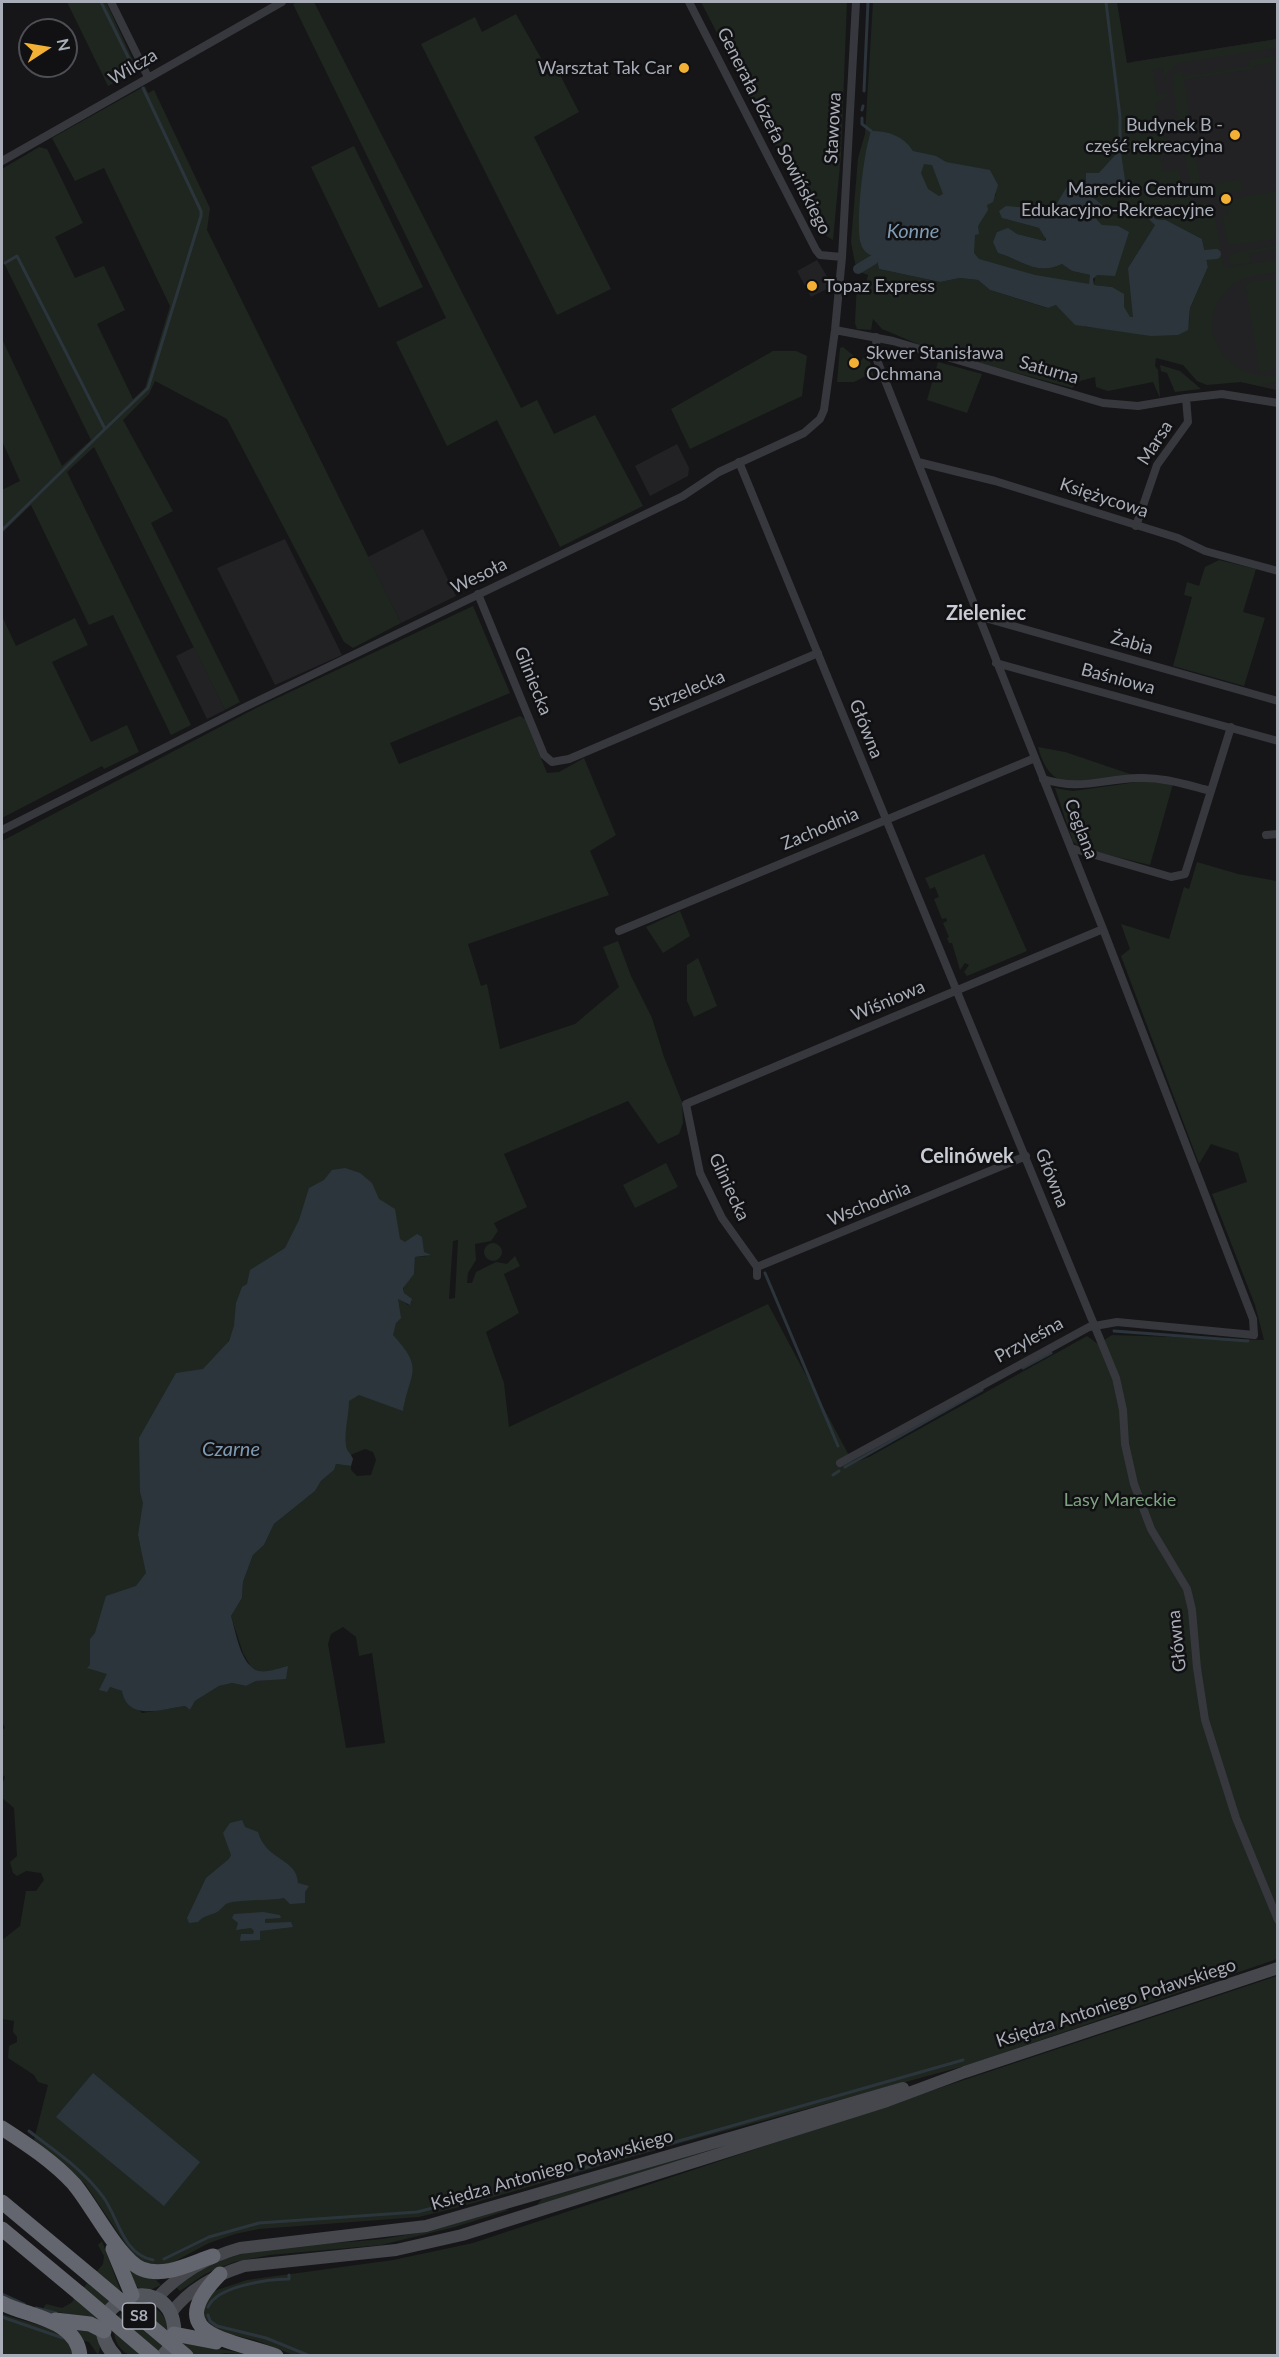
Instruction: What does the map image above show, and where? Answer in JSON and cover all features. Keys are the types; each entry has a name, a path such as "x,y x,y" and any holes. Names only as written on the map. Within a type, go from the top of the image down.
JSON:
{"highway":[{"path":"2,2128 64,2175 94,2209 126,2259 143,2270 168,2271 213,2256"},
{"name":"S8","path":"2,2202 186,2355"},
{"name":"S8","path":"2,2229 153,2355"},
{"path":"107,2229 123,2278 132,2295"},
{"path":"220,2274 199,2299 197,2320 203,2330 243,2346 276,2355"},
{"path":"2,2303 69,2331 77,2343 80,2355"},
{"path":"34,2317 90,2324 104,2331"},
{"path":"174,2334 243,2346"}],"main road":[{"name":"Księdza Antoniego Poławskiego","path":"170,2314 192,2291 220,2274 267,2262 396,2250 462,2235 725,2150 805,2128 1278,1968"},
{"name":"Księdza Antoniego Poławskiego","path":"156,2299 186,2272 213,2256 258,2244 341,2237 433,2224 782,2122 965,2072"},
{"path":"110,2353 104,2331 109,2312 123,2299 132,2295 156,2299 170,2314 174,2334 163,2355"}],"street":[{"path":"111,2 148,77"},
{"name":"Wilcza","path":"2,161 282,2"},
{"name":"Generała Józefa Sowińskiego","path":"690,2 816,250 820,255 842,257"},
{"name":"Stawowa","path":"842,257 856,2"},
{"name":"Wesoła","path":"2,830 478,594 683,496 739,462 804,433 820,419 825,402 842,257"},
{"name":"Saturna","path":"835,330 876,337 1103,403 1138,406 1186,398"},
{"name":"Ceglana","path":"876,337 877,360 1071,849 1253,1319 1254,1335"},
{"path":"1186,398 1222,394 1278,403"},
{"name":"Marsa","path":"1136,526 1157,465 1185,429 1188,416 1186,398"},
{"name":"Główna","path":"739,462 1096,1326 1120,1393 1125,1444 1134,1484 1151,1529 1187,1589 1192,1610 1197,1668 1205,1720 1236,1818 1278,1920"},
{"name":"Księżycowa","path":"918,462 995,481 1178,538 1205,551 1278,571"},
{"name":"Gliniecka","path":"478,594 544,755 552,762 569,759"},
{"name":"Żabia","path":"978,616 1278,701"},
{"name":"Strzelecka","path":"569,759 818,653"},
{"name":"Baśniowa","path":"996,663 1278,741"},
{"path":"1071,849 1179,877 1187,871 1231,727"},
{"name":"Zachodnia","path":"619,931 1035,758"},
{"path":"1043,779 1062,785 1079,786 1137,778 1163,778 1211,791"},
{"path":"1266,836 1278,834"},
{"name":"Wiśniowa","path":"687,1104 1102,929"},
{"name":"Gliniecka","path":"687,1104 700,1173 722,1218 757,1272"},
{"name":"Wschodnia","path":"757,1272 1026,1156"},
{"name":"Przyleśna","path":"840,1463 1080,1331 1096,1326 1117,1322 1254,1335"}],"shaded area":[{"name":"Mareckie Centrum Edukacyjno-Rekreacyjne","path":"1277,39 1277,390 1241,382 1207,359 1217,250 1154,185 1132,62"},
{"path":"817,260 828,278 827,289 811,297 797,271"},
{"path":"677,444 689,468 688,476 650,496 635,466"},
{"path":"423,529 456,596 401,623 368,557"},
{"path":"285,539 342,655 275,685 217,568"},
{"path":"194,647 225,710 207,719 176,656"}],"green space":[{"path":"67,2 106,2 138,71 108,86 78,25 78,18 75,18"},
{"path":"314,2 521,408 537,400 554,434 595,415 643,506 560,547 497,420 447,446 396,342 446,318 293,4"},
{"path":"701,2 847,2 841,155 833,240 820,232"},
{"path":"873,2 1117,2 1127,63 1277,39 1277,48 1179,63 1167,72 1165,80 1163,68 1153,70 1157,95 1167,93 1167,96 1155,104 1162,134 1176,148 1177,153 1160,156 1163,172 1179,170 1184,193 1194,202 1213,205 1221,250 1217,251 1218,256 1222,256 1224,268 1277,260 1277,272 1257,275 1237,282 1222,295 1214,311 1213,327 1216,343 1225,357 1239,368 1256,375 1277,375 1277,382 1260,384 1277,390 1241,382 1207,385 1197,381 1183,365 1156,358 1160,398 1153,382 1108,391 1096,387 1095,377 1080,381 1072,388 932,350 882,329 873,319 871,330 857,329 855,323 857,282 866,284 868,275 860,272 855,263 851,242 858,158 865,134","holes":["869,137 930,197 950,195 990,170 996,195 975,216 969,258 1052,281 1091,286 1090,275 1072,271 1062,264 1053,268 1037,268 998,253 997,232 1004,231 1045,241 1045,234 1039,228 1006,219 1055,210 1061,211 1065,220 1096,218 1102,225 1094,285 1112,287 1107,328 1085,327 1056,305 1047,308 990,290 978,280 960,278 940,282 879,269 877,261 872,259 874,257 861,244 860,205","1155,219 1166,220 1202,239 1208,267 1190,308 1189,323 1128,268 1155,225"]},
{"path":"516,14 546,67 542,69 545,75 557,69 579,112 534,137 611,289 557,315 421,44 475,17 482,32"},
{"path":"1273,56 1277,100 1271,63 1253,66 1253,69 1184,80 1191,125 1179,127 1172,81 1174,73 1181,70 1183,77 1250,66 1249,60"},
{"path":"145,86 148,93 154,90 210,208 207,230 401,623 353,648 344,642 227,419 155,381 149,394 123,420 173,511 151,523 240,702 225,710 94,447 67,472 191,725 171,735 113,615 89,625 31,505 2,533 2,490 20,481 2,441 2,339 62,466 91,440 2,259 2,169 39,147 47,149 83,223 55,237 75,278 104,266 125,310 97,324 133,399 145,388 170,306 104,168 75,181 52,138"},
{"path":"1193,142 1201,186 1240,180 1243,190 1202,197 1192,192 1183,143"},
{"path":"354,146 423,287 379,308 311,167"},
{"path":"1277,191 1277,236 1274,235 1274,239 1236,245 1228,244 1222,216 1229,215 1228,208 1221,209 1222,201"},
{"path":"1277,245 1277,249 1249,254 1250,263 1230,265 1230,256 1236,252"},
{"path":"1277,278 1277,369 1260,372 1245,283"},
{"path":"843,347 860,361 868,354 874,378 871,379 868,375 854,382 837,382 840,348"},
{"path":"773,351 796,351 807,356 802,396 690,449 671,409"},
{"path":"938,362 982,374 967,413 927,400"},
{"path":"1160,365 1180,371 1201,389 1175,392 1167,373 1161,371"},
{"path":"1219,560 1256,569 1243,612 1265,618 1244,686 1173,666 1192,597 1184,595 1187,582 1199,586 1205,567"},
{"name":"Lasy Mareckie","path":"473,606 510,693 390,743 399,764 520,716 525,719 547,773 559,772 584,758 616,835 590,851 609,895 468,944 481,986 487,984 500,1049 575,1024 619,987 603,947 618,941 631,976 652,1018 664,1057 682,1102 683,1123 679,1134 658,1144 628,1101 504,1154 527,1207 494,1223 498,1231 491,1241 475,1244 476,1260 468,1273 467,1283 472,1283 476,1272 496,1262 507,1264 515,1256 520,1266 504,1274 519,1313 486,1332 504,1383 509,1427 768,1304 853,1463 869,1457 1087,1336 1098,1344 1112,1335 1264,1340 1255,1305 1212,1194 1247,1182 1238,1153 1211,1144 1199,1164 1121,956 1130,949 1121,924 1169,939 1184,887 1189,889 1197,862 1238,874 1277,881 1277,1959 968,2065 677,2144 463,2206 419,2217 259,2229 209,2243 166,2266 152,2266 135,2258 85,2184 34,2140 48,2085 38,2082 34,2075 8,2058 9,2046 17,2042 17,2037 13,2032 14,2021 2,2019 2,1940 20,1926 26,1891 36,1891 44,1880 41,1873 26,1871 17,1876 13,1873 10,1862 17,1856 14,1808 2,1798 2,1785 5,1777 2,1774 2,1730 5,1728 2,1722 2,841 258,707","holes":["458,1240 455,1298 449,1299 453,1241","420,1251 427,1256 415,1257 414,1273 403,1286 404,1293 412,1302 408,1305 398,1298 335,1418 348,1456 365,1449 373,1452 376,1460 371,1475 357,1476 351,1470 351,1466 336,1464 334,1470 321,1481 315,1491 274,1524 264,1545 253,1555 243,1582 242,1598 231,1616 243,1653 251,1667 275,1679 256,1681 246,1686 232,1683 219,1686 195,1701 190,1710 185,1706 142,1713 122,1691 110,1687 158,1537 140,1543 138,1535 243,1310","343,1627 356,1637 359,1656 372,1653 385,1743 346,1748 328,1644 331,1634"]},
{"path":"2,616 16,646 75,618 88,645 52,662 91,742 127,725 139,752 104,769 102,766 2,818"},
{"path":"1038,747 1065,752 1133,775 1066,782 1055,777 1047,769"},
{"path":"1152,780 1173,784 1150,865 1084,849 1073,842 1055,788 1073,791"},
{"path":"984,854 1027,951 967,976 964,972 969,965 965,963 960,970 952,943 949,943 947,938 949,937 943,923 947,921 946,918 942,919 934,899 939,897 935,887 930,889 925,878"},
{"path":"680,911 690,936 663,953 646,927"},
{"path":"698,958 717,1006 694,1017 687,1001 687,965"},
{"path":"666,1163 678,1187 635,1208 623,1185"},
{"path":"493,1243 499,1246 502,1252 499,1258 493,1261 487,1258 484,1252 487,1246"},
{"path":"1277,1976 1277,2355 296,2356 255,2340 216,2331 205,2318 204,2303 214,2291 247,2280 393,2260 473,2243"},
{"path":"739,2141 548,2203 537,2205 542,2199"},
{"path":"504,2209 509,2210 455,2227 381,2245 270,2255 234,2262 205,2274 180,2291 176,2287 199,2271 249,2252 403,2236"},
{"path":"102,2241 121,2292 107,2303 98,2320 43,2309 46,2304 62,2308 71,2303 103,2264 104,2256 98,2245"},
{"path":"123,2260 161,2285 148,2291 137,2287 126,2271"},
{"path":"141,2304 151,2306 160,2312 166,2321 168,2331 166,2341 160,2350 151,2356 141,2358 131,2356 122,2350 116,2341 114,2331 116,2321 122,2312 131,2306"},
{"path":"2,2314 58,2331 68,2338 73,2356 2,2356"},
{"path":"69,2325 97,2333 101,2344 98,2355 89,2342 81,2340"},
{"path":"181,2342 254,2355 225,2353 175,2356"}],"water":[{"name":"Konne","path":"871,131 890,133 900,138 913,151 936,156 946,162 990,170 998,185 993,202 987,205 988,210 978,226 979,234 975,235 974,253 979,259 1035,275 1089,284 1090,275 1072,271 1062,264 1053,268 1037,268 998,253 993,242 997,232 1008,228 1017,234 1045,241 1046,239 1039,228 1002,218 999,211 1006,206 1054,210 1068,217 1079,216 1077,209 1056,205 1068,185 1095,199 1104,207 1099,211 1085,209 1086,214 1093,215 1102,225 1118,226 1129,232 1115,276 1097,275 1093,279 1094,285 1112,287 1124,294 1124,307 1130,317 1133,317 1128,268 1155,225 1146,216 1148,208 1155,219 1166,220 1202,239 1208,267 1190,308 1188,330 1178,335 1151,336 1075,325 1056,305 1048,308 990,290 978,280 960,278 940,282 879,269 877,261 872,259 874,257 863,249 859,234 861,188","holes":["924,164 932,165 943,194 939,196 928,189 921,173"]},
{"path":"1118,152 1121,153 1126,187 1124,191 1102,191 1086,185 1086,173 1099,173"},
{"name":"Czarne","path":"345,1168 360,1173 372,1183 379,1199 395,1209 400,1239 405,1242 417,1234 422,1237 424,1252 431,1255 415,1257 414,1274 403,1288 404,1293 412,1299 410,1305 398,1299 401,1318 396,1323 393,1335 409,1356 413,1371 403,1411 359,1395 349,1401 346,1440 347,1448 353,1459 351,1466 336,1464 334,1470 321,1481 315,1491 274,1524 264,1545 253,1555 243,1582 242,1598 231,1616 247,1662 259,1671 288,1666 286,1679 256,1681 246,1686 232,1683 219,1686 195,1701 190,1710 185,1706 157,1711 131,1707 125,1701 122,1691 110,1687 107,1692 99,1690 107,1674 87,1668 90,1665 90,1639 95,1633 106,1596 136,1586 146,1573 138,1535 143,1503 140,1492 139,1438 176,1373 203,1369 229,1341 234,1326 236,1303 242,1287 247,1284 250,1270 285,1248 299,1220 309,1188 324,1180 332,1170"},
{"path":"242,1820 245,1827 258,1832 267,1849 292,1869 298,1883 309,1886 305,1892 305,1903 290,1904 284,1898 231,1902 198,1922 189,1923 187,1918 206,1878 231,1855 223,1833 230,1823"},
{"path":"263,1912 280,1915 281,1918 265,1919 265,1923 291,1922 293,1927 260,1931 260,1940 240,1941 241,1934 253,1934 254,1931 251,1928 236,1930 238,1923 232,1918 234,1914"},
{"path":"93,2073 200,2162 164,2206 56,2117"}],"waterway":[{"path":"101,2 135,71"},
{"path":"864,91 868,2"},
{"path":"1106,2 1120,117 1120,152"},
{"path":"5,263 17,256 105,429 148,388 201,216 201,211 143,88"},
{"path":"862,110 863,106"},
{"path":"862,118 862,124 871,131"},
{"path":"1205,255 1216,254"},
{"path":"858,269 873,260"},
{"path":"2,530 105,429"},
{"path":"765,1273 838,1446"},
{"path":"1114,1331 1248,1341"},
{"path":"1023,1368 1051,1353"},
{"path":"845,1467 982,1390"},
{"path":"833,1475 839,1471"},
{"path":"535,2182 963,2060"},
{"path":"29,2131 87,2178 104,2198 128,2244 143,2257 153,2260"},
{"path":"164,2259 209,2237 259,2223 417,2212 500,2191"},
{"path":"208,2307 213,2300 232,2289 257,2282 289,2279 289,2275"},
{"path":"2,2294 24,2304"},
{"path":"36,2308 56,2313"},
{"path":"208,2315 210,2321 217,2326 266,2338 310,2356"},
{"path":"2,2317 63,2338"}],"place":[{"name":"Warsztat Tak Car","path":"684,68"},
{"name":"Budynek B - część rekreacyjna","path":"1235,135"},
{"name":"Mareckie Centrum Edukacyjno-Rekreacyjne","path":"1226,199"},
{"name":"Topaz Express","path":"812,286"},
{"name":"Skwer Stanisława Ochmana","path":"854,363"}],"district":[{"name":"Zieleniec","path":"986,614"},
{"name":"Celinówek","path":"967,1157"}]}
